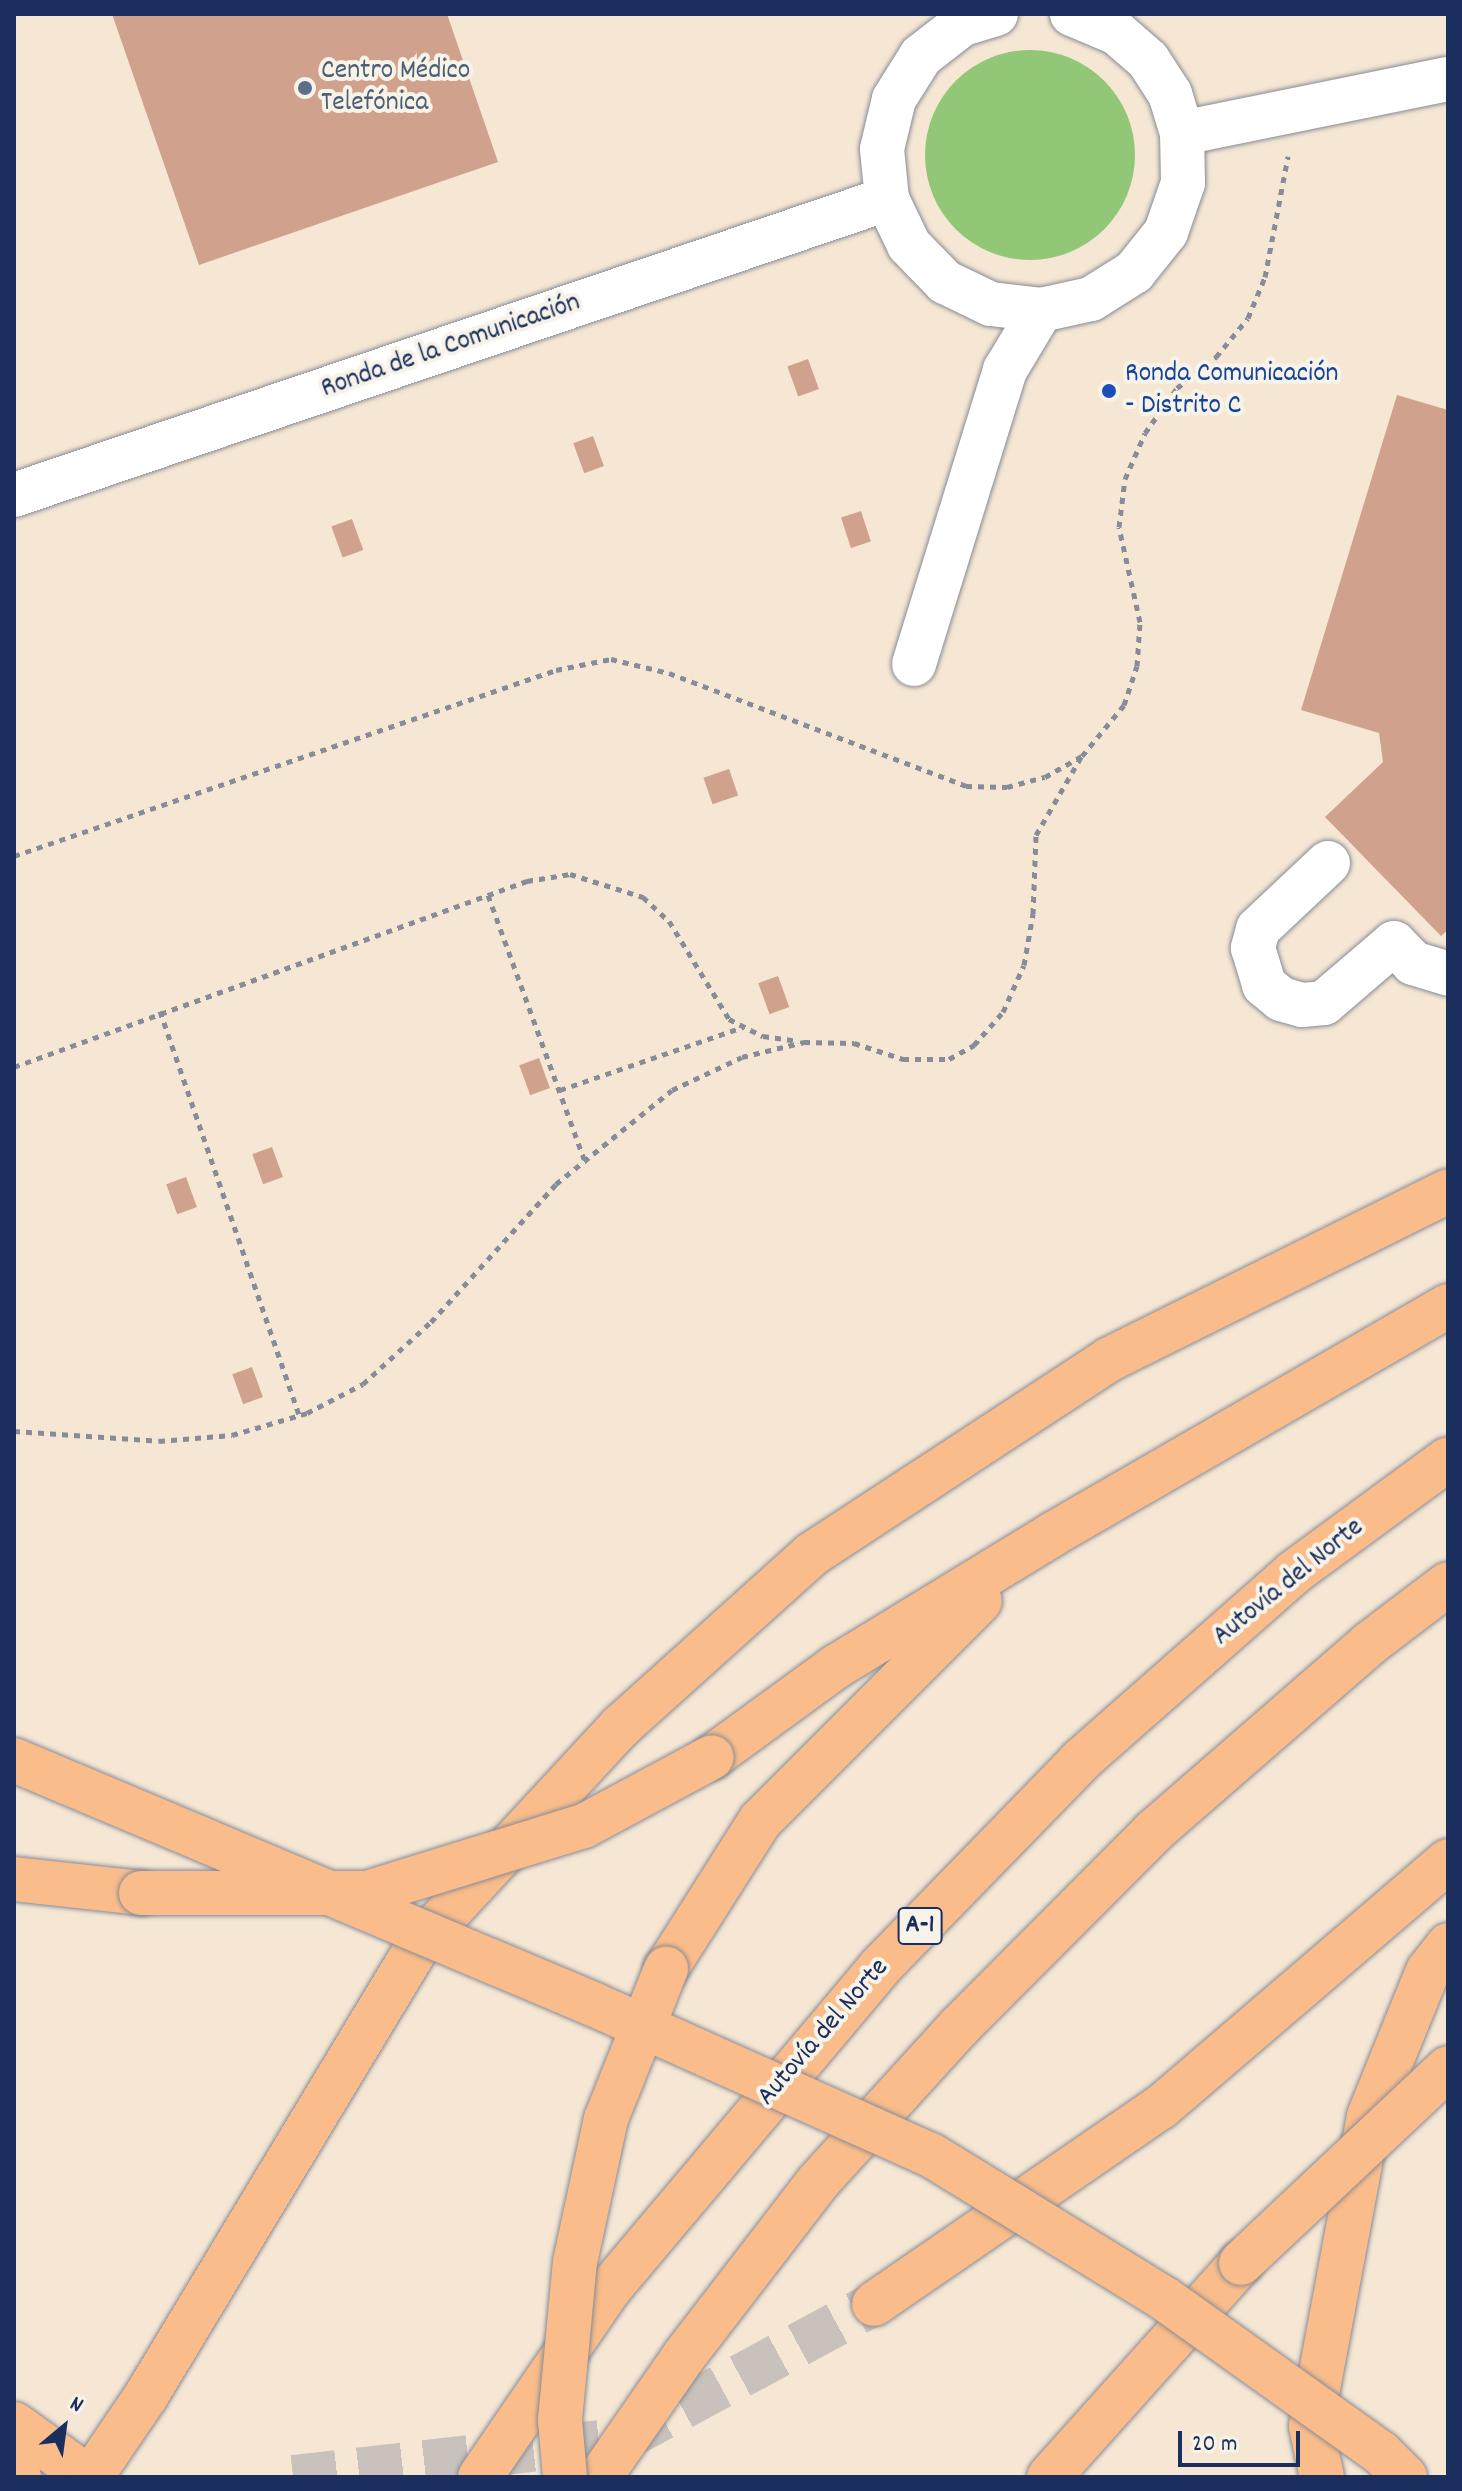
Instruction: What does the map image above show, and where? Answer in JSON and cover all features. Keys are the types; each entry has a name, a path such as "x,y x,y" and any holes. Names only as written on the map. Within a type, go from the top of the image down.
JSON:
{"highway":[{"path":"14,2424 89,2477 154,2382 419,1944 620,1727 812,1554 1108,1360 1448,1191"},
{"path":"14,1879 141,1893 367,1893 584,1826 712,1757 837,1666 1053,1534 1448,1306"},
{"name":"Autovía del Norte","path":"480,2477 610,2288 879,1968 1080,1761 1293,1573 1448,1459"},
{"path":"565,2477 560,2420 575,2262 606,2119 666,1969 760,1821 910,1666 1053,1534"},
{"path":"600,2477 684,2356 817,2183 959,2027 1153,1832 1369,1644 1448,1584"},
{"path":"14,1760 595,2005 931,2155 1165,2299 1381,2453 1405,2477"},
{"path":"874,2304 1161,2107 1448,1861"},
{"path":"1322,2477 1311,2426 1369,2116 1428,1971 1448,1945"},
{"path":"1049,2477 1241,2263 1448,2068"},
{"path":"14,2465 19,2477"}],"street":[{"path":"996,14 961,25 921,56 894,99 882,149 887,199 909,245 945,282 991,304 1041,310 1091,299 1142,262 1166,232 1183,183 1182,133 1170,94 1148,60 1120,24 1072,14"},
{"path":"1182,133 1448,79"},
{"name":"Ronda de la Comunicación","path":"14,495 887,199"},
{"path":"914,664 1005,370 1041,310"},
{"path":"1328,863 1258,929 1255,968 1264,985 1281,999 1302,1005 1324,1003 1394,943 1413,963 1448,974"}],"path":[{"path":"14,1067 160,1011 488,895 570,874 643,897 669,921 729,1019 763,1036 804,1042 854,1043 903,1059 949,1059 974,1045 1003,1012 1024,965 1033,914 1036,835 1082,756 1124,705 1137,666 1140,622 1119,527 1125,479 1145,433 1177,388 1216,357 1248,318 1265,277 1297,108"},
{"path":"14,856 556,670 611,659 669,673 966,786 1007,787 1045,777 1082,756"},
{"path":"488,895 584,1159"},
{"path":"160,1011 299,1415"},
{"path":"560,1090 743,1027"},
{"path":"14,1431 159,1441 232,1435 299,1415 363,1384 431,1322 584,1159 672,1090 742,1057 804,1042"}],"green space":[{"path":"1030,50 1070,58 1104,81 1127,115 1135,155 1127,195 1104,229 1070,252 1030,260 990,252 956,229 933,195 925,155 933,115 956,81 990,58"}],"building":[{"name":"Centro Médico Telefónica","path":"112,14 447,14 498,162 199,265"},
{"path":"808,359 819,389 798,397 787,367"},
{"path":"1397,395 1448,410 1448,930 1441,936 1325,817 1383,762 1379,733 1301,710"},
{"path":"593,436 604,466 584,473 573,443"},
{"path":"861,511 871,541 851,548 841,517"},
{"path":"352,519 363,550 343,558 331,527"},
{"path":"729,769 738,795 713,804 703,778"},
{"path":"778,976 789,1007 770,1014 758,983"},
{"path":"539,1058 550,1088 530,1095 519,1065"},
{"path":"272,1147 283,1177 263,1184 252,1154"},
{"path":"186,1177 197,1207 177,1214 166,1184"},
{"path":"252,1367 263,1397 243,1404 232,1374"}],"tunnel":[{"path":"293,2477 624,2439 874,2304"}],"place":[{"name":"Centro Médico Telefónica","path":"305,88"},
{"name":"Ronda Comunicación - Distrito C","path":"1109,391"}]}
